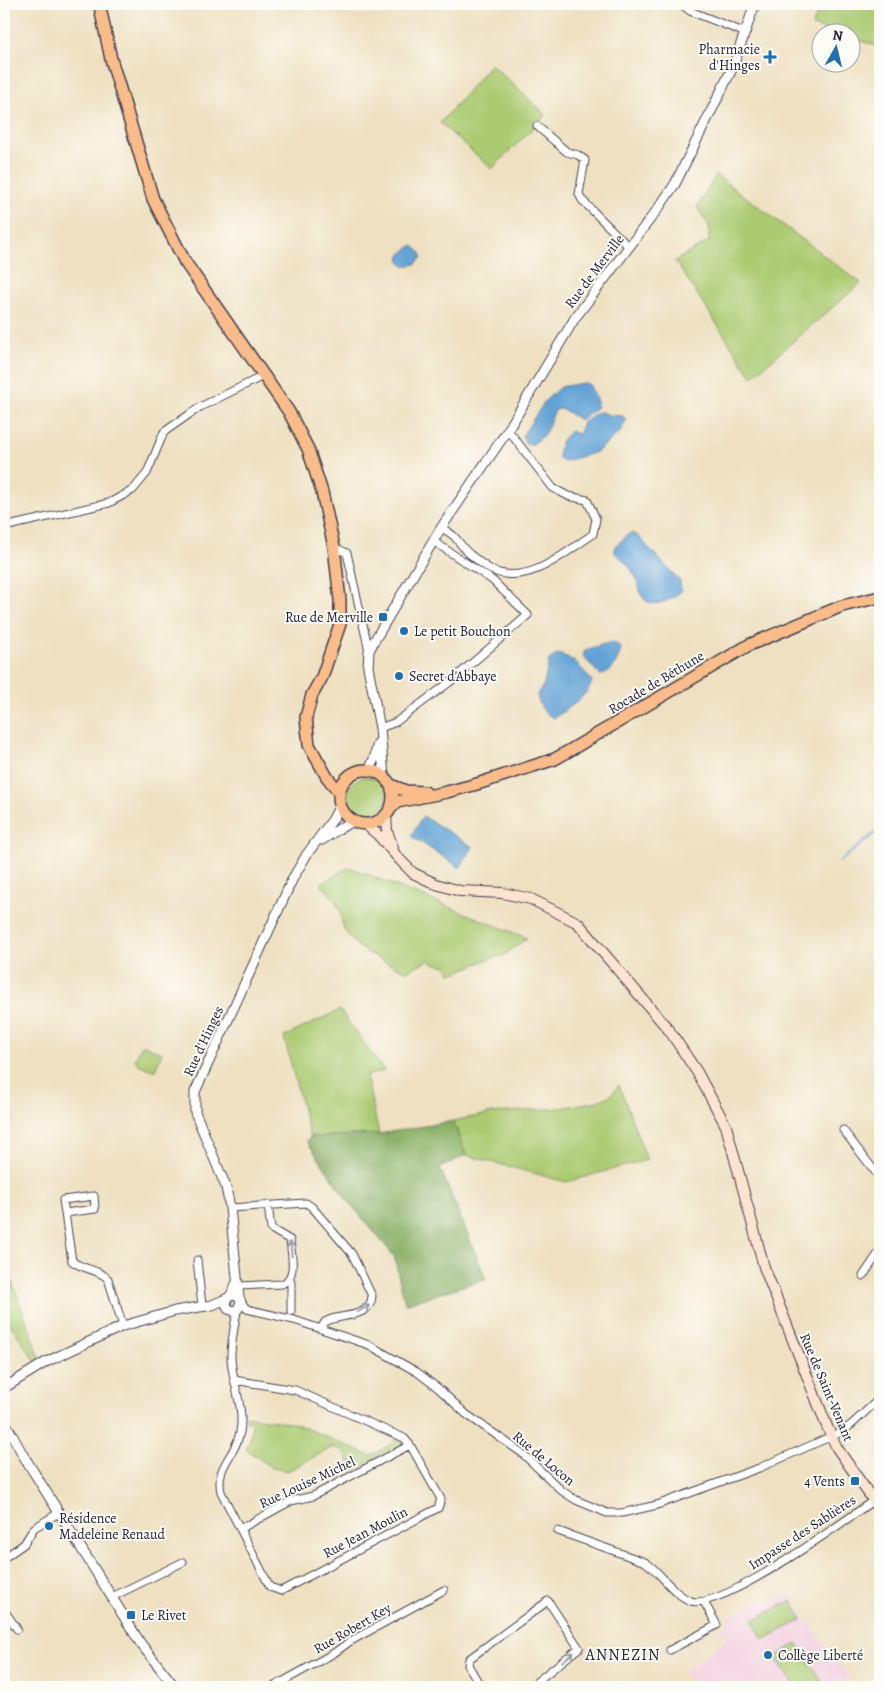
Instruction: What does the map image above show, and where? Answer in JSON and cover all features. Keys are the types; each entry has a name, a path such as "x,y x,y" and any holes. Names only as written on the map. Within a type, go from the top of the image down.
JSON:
{"main road":[{"path":"100,4 112,59 153,199 185,262 289,412 308,449 322,492 334,547 340,600 340,624 322,677 312,695 306,717 309,745 327,777 339,792"},
{"name":"Rocade de Béthune","path":"389,811 398,802 447,792 555,759 749,645 842,606 880,597"},
{"path":"320,764 335,774 348,776"},
{"path":"361,770 369,770 377,772 388,781 393,792 389,811 388,837 400,861 378,835 348,817 340,805 339,792 348,776 361,770"},
{"name":"Rocade de Béthune","path":"388,781 406,791 447,792"},
{"path":"360,823 380,820 389,811"},
{"name":"Rue de Saint-Venant","path":"400,861 413,873 436,884 460,891 503,893 531,899 578,923 669,1030 697,1072 726,1126 764,1268 831,1437 880,1510"}],"street":[{"path":"681,4 690,11 746,33"},
{"name":"Rue de Merville","path":"388,781 368,667 369,652 376,636 441,528 508,430 575,318 675,184 723,87 756,4"},
{"path":"537,126 566,152 578,155 584,160 579,194 582,200 629,247"},
{"path":"4,527 109,503 133,490 147,473 164,432 200,407 264,375"},
{"path":"441,528 454,534 467,553 492,570 516,575 555,560 593,534 596,519 587,500 568,496 553,488 508,430"},
{"path":"380,731 396,722 450,682 528,615 492,580 433,541"},
{"path":"334,547 347,553 369,652"},
{"name":"Rue de Merville","path":"369,770 374,759 380,731"},
{"name":"Rue d'Hinges","path":"238,1283 226,1188 195,1112 194,1092 293,878 307,854 334,819 340,805"},
{"name":"Rue d'Hinges","path":"307,854 327,836 360,823"},
{"path":"843,1130 880,1178"},
{"path":"65,1213 95,1209 94,1196 63,1200 72,1261 77,1265 104,1275 108,1279 123,1326"},
{"path":"230,1208 306,1204 312,1207 352,1254 372,1296 372,1302 367,1309 324,1322 321,1329"},
{"path":"268,1205 271,1229 290,1240 292,1311"},
{"path":"863,1276 880,1251"},
{"path":"197,1260 202,1306"},
{"path":"4,1388 46,1362 123,1326 175,1311 202,1306 234,1304 238,1283 282,1284 290,1279"},
{"name":"Rue de Locon","path":"234,1304 246,1312 259,1312 294,1320 368,1345 417,1372 438,1388 466,1414 522,1453 562,1491 576,1500 607,1513 622,1514 657,1505 759,1468 831,1437 851,1424 880,1398"},
{"name":"Rue Jean Moulin","path":"234,1304 235,1322 231,1356 234,1380 241,1417 240,1432 235,1447 222,1468 218,1482 221,1492 270,1587 281,1591 438,1508 441,1499 404,1438 295,1390 234,1380"},
{"path":"4,1420 23,1455 141,1644 175,1687"},
{"name":"Rue Louise Michel","path":"240,1529 291,1501 313,1496 410,1445"},
{"name":"Impasse des Sablières","path":"704,1602 752,1580 800,1552 874,1500"},
{"path":"4,1558 24,1544 34,1528 60,1512"},
{"path":"558,1531 645,1562 654,1568 680,1595 693,1601 704,1602 717,1625 670,1650"},
{"path":"112,1597 183,1562"},
{"name":"Rue Robert Key","path":"273,1687 334,1653 349,1642 444,1590"},
{"path":"481,1687 468,1665 469,1659 548,1601 579,1648 530,1687"},
{"path":"4,1610 17,1629"}],"shaded area":[{"name":"Collège Liberté","path":"788,1594 849,1679 840,1687 694,1687 683,1672 727,1638 719,1628 727,1624 727,1618 763,1598 767,1605"}],"green space":[{"path":"821,4 880,4 880,47 862,41 862,22 814,22"},
{"path":"491,64 546,115 492,169 440,123"},
{"path":"716,175 861,283 752,377 675,261 709,241 709,226 697,207"},
{"path":"367,777 381,783 387,797 381,811 367,817 353,811 347,797 353,783"},
{"path":"349,867 527,938 503,956 486,960 452,974 446,966 431,963 431,959 406,971 362,949 354,943 343,927 337,904 320,884"},
{"path":"340,1010 384,1071 366,1076 379,1134 310,1137 284,1037"},
{"path":"142,1044 162,1053 155,1071 138,1064 135,1059"},
{"path":"619,1085 647,1160 566,1182 466,1155 453,1121 493,1113 561,1108 598,1101 611,1095"},
{"path":"453,1121 466,1155 440,1168 486,1279 405,1304 394,1256 343,1195 307,1141 310,1137 379,1134"},
{"path":"4,1260 40,1358 36,1362 8,1321 4,1322"},
{"path":"246,1416 296,1424 371,1456 394,1442 397,1438 401,1440 402,1446 393,1451 389,1450 354,1471 352,1467 356,1466 354,1462 350,1464 343,1450 333,1447 288,1471 272,1468 246,1449 250,1439 252,1422 247,1422"},
{"path":"792,1600 802,1620 763,1640 753,1620"},
{"path":"797,1643 824,1685 820,1687 796,1687 775,1657"}],"water":[{"path":"411,246 414,246 421,253 422,257 416,264 405,266 401,263 399,256"},
{"path":"583,383 589,384 597,401 597,407 580,420 564,410 557,409 543,436 531,445 526,444 522,436 545,401 560,387"},
{"path":"602,412 609,415 623,416 626,420 621,431 597,452 566,461 559,459 559,447 564,437 571,431 579,433 583,422 596,413"},
{"path":"630,533 637,535 680,581 681,591 673,598 663,602 652,603 647,602 643,598 633,572 615,553 615,546"},
{"path":"611,642 618,645 621,649 612,669 600,675 583,656 585,650"},
{"path":"557,654 573,661 592,681 587,692 582,697 554,718 542,709 537,695 544,684 549,660"},
{"path":"423,816 473,847 460,868 411,836"}],"waterway":[{"path":"839,862 880,829"}],"place":[{"name":"Pharmacie d'Hinges","path":"770,57"},
{"name":"Rue de Merville","path":"383,617"},
{"name":"Le petit Bouchon","path":"404,631"},
{"name":"Secret d'Abbaye","path":"399,676"},
{"name":"4 Vents","path":"855,1481"},
{"name":"Résidence Madeleine Renaud","path":"49,1526"},
{"name":"Le Rivet","path":"131,1615"},
{"name":"Collège Liberté","path":"768,1655"}],"district":[{"name":"ANNEZIN","path":"623,1654"}]}
